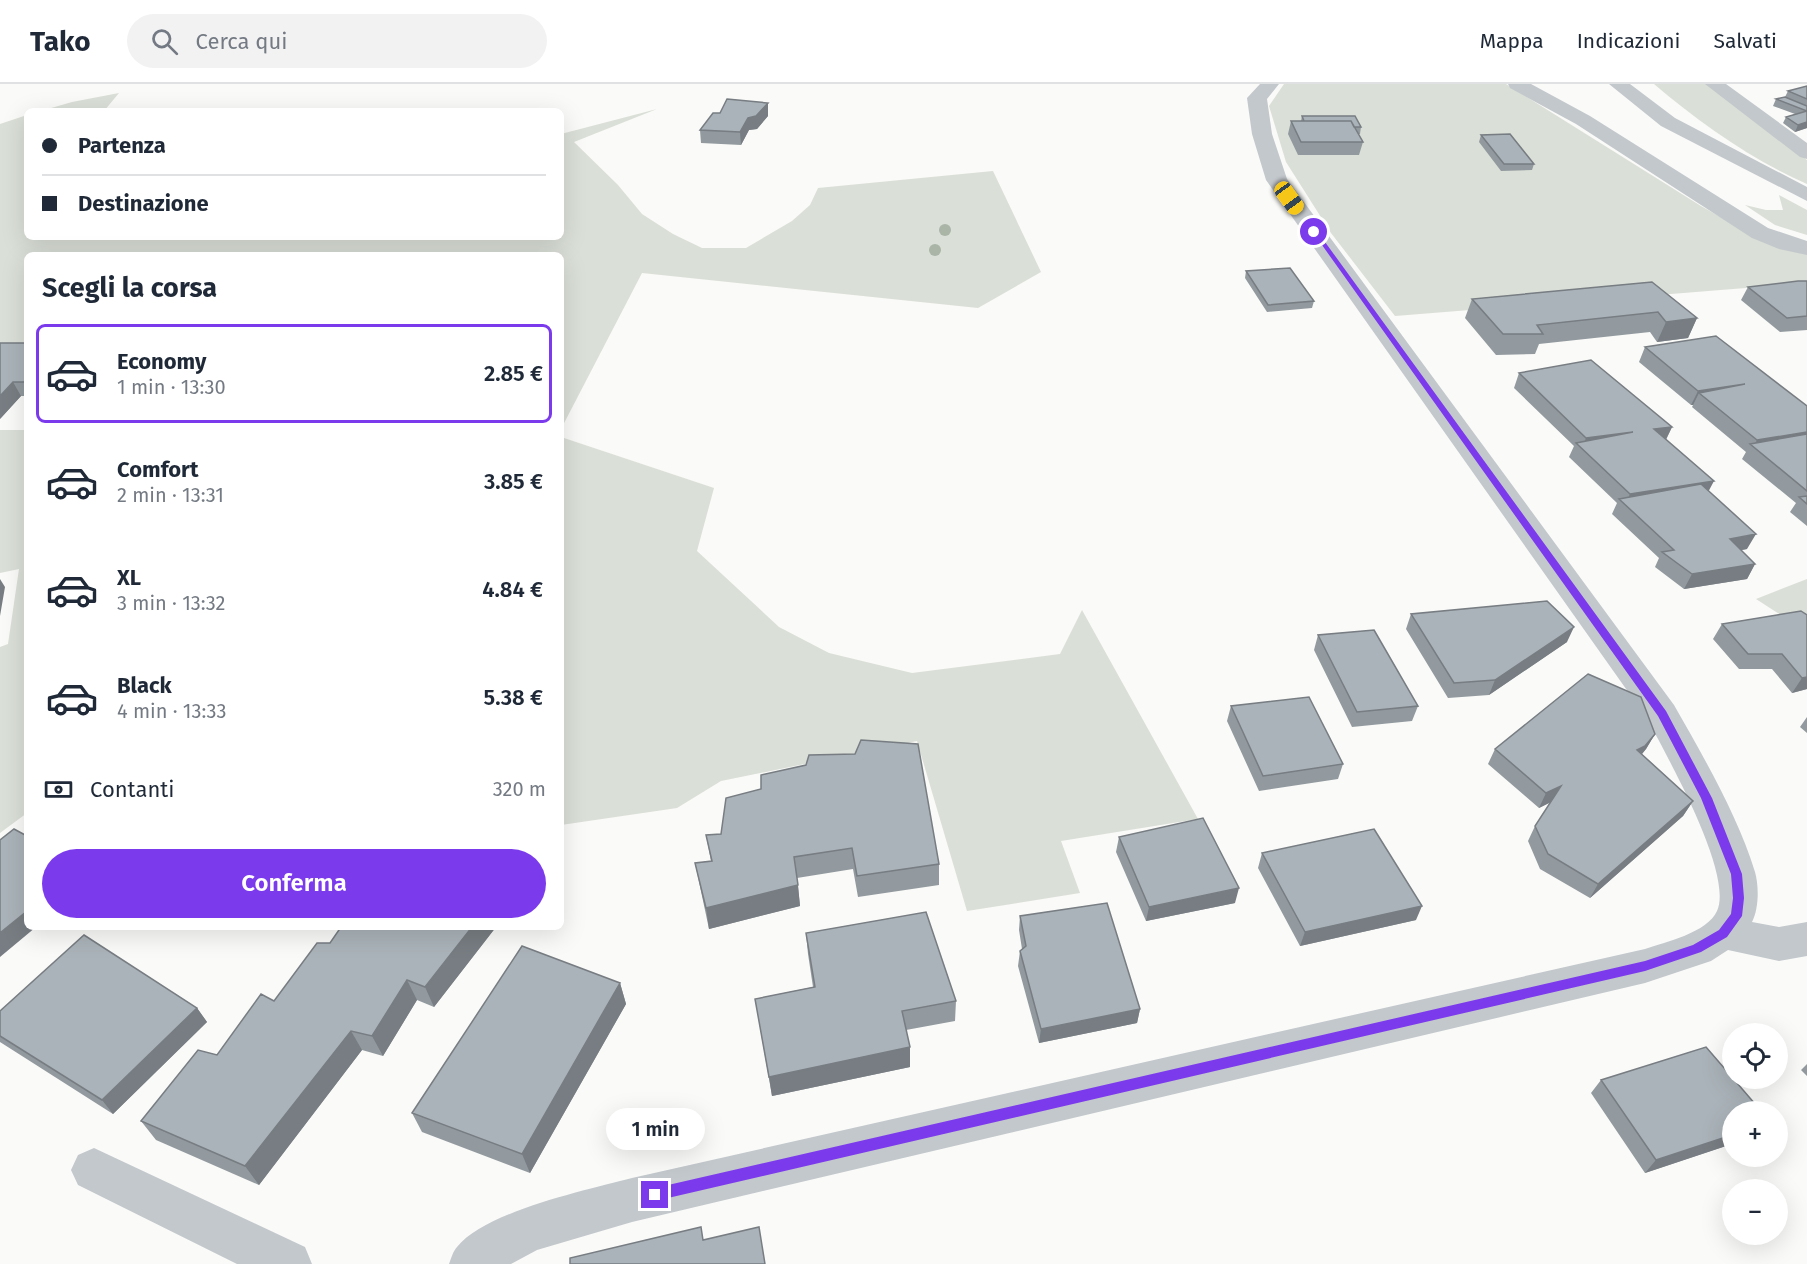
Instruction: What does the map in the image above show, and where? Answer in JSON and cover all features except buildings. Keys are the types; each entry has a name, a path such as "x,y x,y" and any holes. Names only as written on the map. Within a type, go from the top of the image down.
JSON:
{"street":[{"path":"473,1264 496,1246 530,1229 632,1200 1645,966 1697,949 1723,933 1736,916 1737,874 1707,798 1668,724 1277,180 1262,134 1257,98 1270,84"},
{"path":"1517,84 1583,120 1760,232 1787,244 1807,248"},
{"path":"1618,84 1668,122 1807,195"},
{"path":"1714,84 1807,153"},
{"path":"1723,933 1779,944 1807,939"},
{"path":"94,1170 288,1264"}],"shaded area":[{"path":"1284,84 1506,84 1701,206 1763,241 1807,254 1807,283 1395,316 1331,233 1286,162 1269,106"},
{"path":"1654,84 1706,84 1759,121 1807,160 1807,184 1766,164 1727,140"},
{"path":"119,93 106,108 51,108"},
{"path":"657,109 574,142 618,185 642,214 673,234 702,248 746,248 792,221 810,205 818,188 993,171 1041,272 978,308 642,273 564,423 564,252 24,252 24,349 0,349 0,124 24,116 24,240 564,240 564,133"},
{"path":"1779,195 1807,210 1807,235 1775,225 1745,205 1766,210 1783,210"},
{"path":"0,430 24,430 24,815 0,833 0,647 8,644 19,569 0,573"},
{"path":"564,438 714,488 697,551 779,627 829,653 912,673 1060,654 1082,610 1198,819 1061,841 1080,893 967,911 917,741 721,781 677,808 564,825"},
{"path":"1807,579 1807,632 1756,599"}],"route":[{"path":"655,1195 1645,966 1697,949 1723,933 1736,916 1737,874 1707,798 1662,714 1314,232"}]}
